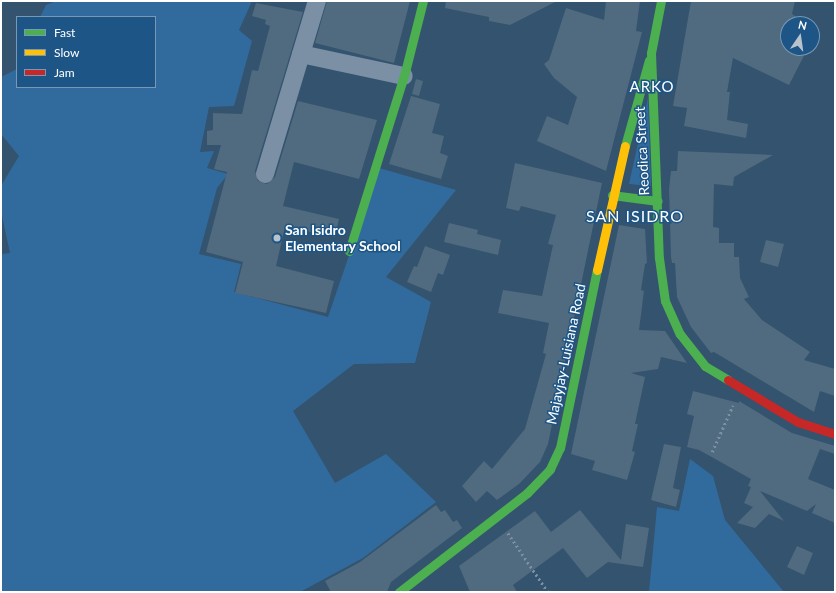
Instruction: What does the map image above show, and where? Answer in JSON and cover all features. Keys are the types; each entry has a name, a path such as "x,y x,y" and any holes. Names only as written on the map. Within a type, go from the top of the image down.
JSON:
{"street":[{"path":"265,174 317,1"},
{"path":"349,251 404,76 423,1"},
{"name":"Reodica Street","path":"660,1 651,53 658,200 659,258 665,301 680,334 705,366 740,390 798,422 835,434"},
{"name":"Majayjay-Luisiana Road","path":"399,592 498,517 527,493 550,469 560,448 612,195 651,53"},
{"path":"301,54 404,76"},
{"path":"612,195 658,200"}],"path":[{"path":"712,452 740,390"},
{"path":"498,517 548,592"}],"shaded area":[{"path":"56,1 252,1 239,30 252,41 234,106 209,107 200,152 214,151 207,168 228,174 217,188 199,254 241,264 234,292 328,317 379,168 456,190 386,277 431,302 415,363 354,364 293,411 335,483 386,454 436,502 363,558 300,592 1,592 1,254 10,253 1,211 1,186 19,156 1,134 1,77 16,70 16,88 156,88 156,16 40,16 46,5"},
{"path":"648,98 651,186 629,184"},
{"path":"690,459 713,476 725,520 784,592 649,592 657,507 679,511"}],"building":[{"path":"327,1 410,1 394,63 315,43"},
{"path":"446,1 557,1 510,25 489,21 489,17 445,8"},
{"path":"606,1 640,1 636,31 642,32 606,171 537,141 547,116 568,125 577,97 554,78 544,64 549,60 566,8 604,20"},
{"path":"691,1 795,1 792,14 795,16 780,16 780,56 804,56 789,85 733,58 727,92 730,92 727,120 748,124 746,138 684,126 687,108 673,106"},
{"path":"256,3 303,12 255,171 258,181 267,184 275,177 298,101 377,120 359,179 294,162 283,206 339,219 335,237 285,227 276,266 334,281 326,313 235,293 243,262 206,252 227,172 214,169 221,145 207,145 207,131 213,130 213,113 242,114 252,70 258,71 270,26 265,24 266,20 252,16"},
{"path":"416,79 423,81 419,96 412,94"},
{"path":"411,96 440,104 432,133 444,136 440,153 448,156 441,179 389,164"},
{"path":"678,151 773,155 734,177 733,186 714,184 713,227 719,228 719,243 734,243 734,257 739,257 740,278 749,297 744,299 762,320 810,352 804,360 835,369 835,396 820,391 814,412 714,352 711,353 691,327 677,297 675,263 672,263 671,257 669,189 671,171 677,171"},
{"path":"515,163 602,183 548,444 540,462 519,484 497,500 487,491 476,502 462,486 484,461 492,469 525,429 546,354 543,353 549,323 498,313 503,290 542,296 553,245 548,244 556,215 521,206 519,211 506,208"},
{"path":"449,223 478,230 477,234 501,240 498,255 444,242"},
{"path":"619,225 645,229 647,263 645,264 641,290 644,291 639,330 665,331 687,363 661,357 658,369 631,373 645,377 635,424 638,424 632,451 635,452 627,480 592,470 595,461 571,454"},
{"path":"766,240 784,244 778,267 760,262"},
{"path":"425,246 450,255 443,275 438,273 431,292 407,282 414,266 417,267"},
{"path":"693,391 739,403 739,401 792,433 835,446 835,454 820,449 808,479 835,490 835,523 812,513 816,504 807,511 760,491 784,521 769,514 755,528 737,523 753,507 744,503 751,487 748,486 751,479 699,450 687,447 694,416 687,414"},
{"path":"664,444 681,447 673,488 680,490 676,507 651,500"},
{"path":"436,505 441,512 445,510 453,522 457,520 462,528 391,582 387,592 331,592 325,581 360,562"},
{"path":"580,510 621,560 626,524 649,528 643,567 608,562 587,578 563,548 513,585 517,592 470,592 459,566 535,511 551,532"},
{"path":"797,546 813,553 804,575 787,567"}],"traffic: fast":[{"path":"349,251 404,76 423,1"},
{"path":"661,1 651,53 659,258 665,301 680,334 705,366 728,380"},
{"path":"625,146 649,60"},
{"path":"612,195 658,201"},
{"path":"399,592 527,493 550,469 560,448 597,270"}],"traffic: slow":[{"path":"597,270 625,146"}],"traffic: jam":[{"path":"728,380 798,422 835,434"}],"place":[{"name":"San Isidro Elementary School","path":"277,238"}],"district":[{"name":"ARKO","path":"652,87"},
{"name":"SAN ISIDRO","path":"635,216"}]}
